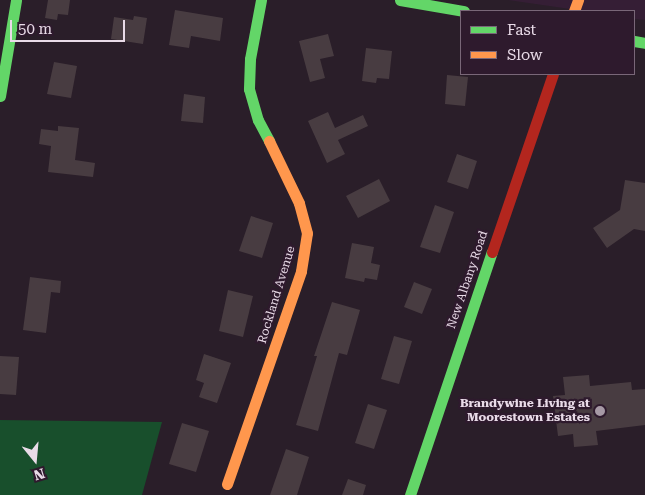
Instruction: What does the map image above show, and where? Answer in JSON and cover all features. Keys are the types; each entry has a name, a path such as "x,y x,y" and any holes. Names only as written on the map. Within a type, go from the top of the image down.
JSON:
{"street":[{"path":"0,96 16,0"},
{"name":"Rockland Avenue","path":"227,484 301,271 307,233 305,217 258,120 249,89 250,59 262,0"},
{"path":"400,0 460,10"},
{"name":"New Albany Road","path":"410,495 553,75"}],"shaded area":[{"path":"508,0 645,0 645,20 635,19 635,10 577,10"}],"green space":[{"path":"0,420 162,422 142,495 0,495"}],"building":[{"path":"48,0 70,0 68,15 58,14 57,20 45,18"},
{"path":"175,10 223,18 220,41 191,36 189,48 169,45"},
{"path":"134,16 147,18 143,44 111,39 114,17 133,20"},
{"path":"328,34 334,56 320,59 325,78 310,82 299,41"},
{"path":"366,48 392,51 389,79 377,78 376,83 362,81"},
{"path":"54,62 77,66 71,98 47,94"},
{"path":"447,75 468,77 465,106 445,104"},
{"path":"184,94 205,97 203,123 181,121"},
{"path":"328,112 335,128 363,115 368,126 338,140 345,154 327,163 308,121"},
{"path":"58,126 79,128 75,160 95,163 93,177 48,172 51,146 39,144 41,129 58,131"},
{"path":"457,154 477,161 468,189 447,182"},
{"path":"379,179 390,201 358,218 346,196"},
{"path":"625,180 645,183 645,231 634,229 607,248 593,228 620,210"},
{"path":"435,205 454,212 440,253 420,247"},
{"path":"251,216 273,223 262,258 239,251"},
{"path":"352,243 374,247 371,263 380,265 377,280 365,278 364,282 345,278"},
{"path":"30,277 61,281 60,293 51,292 46,333 23,330"},
{"path":"414,282 432,289 422,314 404,307"},
{"path":"228,290 253,296 243,337 219,331"},
{"path":"332,302 360,310 347,355 339,353 318,431 296,425 317,356 314,356"},
{"path":"394,336 412,341 399,384 381,379"},
{"path":"204,354 231,363 217,403 199,397 204,383 196,380"},
{"path":"0,356 19,357 16,395 0,394"},
{"name":"Brandywine Living at Moorestown Estates","path":"589,375 590,386 631,382 632,390 645,389 645,425 596,431 598,445 574,447 573,434 558,436 553,396 565,395 563,377"},
{"path":"368,404 387,410 374,449 355,443"},
{"path":"182,423 209,431 196,472 169,464"},
{"path":"286,449 309,457 297,495 270,495"},
{"path":"348,479 366,485 363,495 342,495"}],"traffic: fast":[{"path":"0,96 16,0"},
{"path":"261,0 250,59 249,89 258,120 269,141"},
{"path":"400,0 460,10"},
{"path":"635,41 645,43"},
{"path":"410,495 492,252"}],"traffic: slow":[{"path":"574,10 578,0"},
{"path":"227,484 301,271 307,233 299,203 269,141"}],"traffic: jam":[{"path":"492,252 553,75"}],"place":[{"name":"Brandywine Living at Moorestown Estates","path":"600,411"}]}
